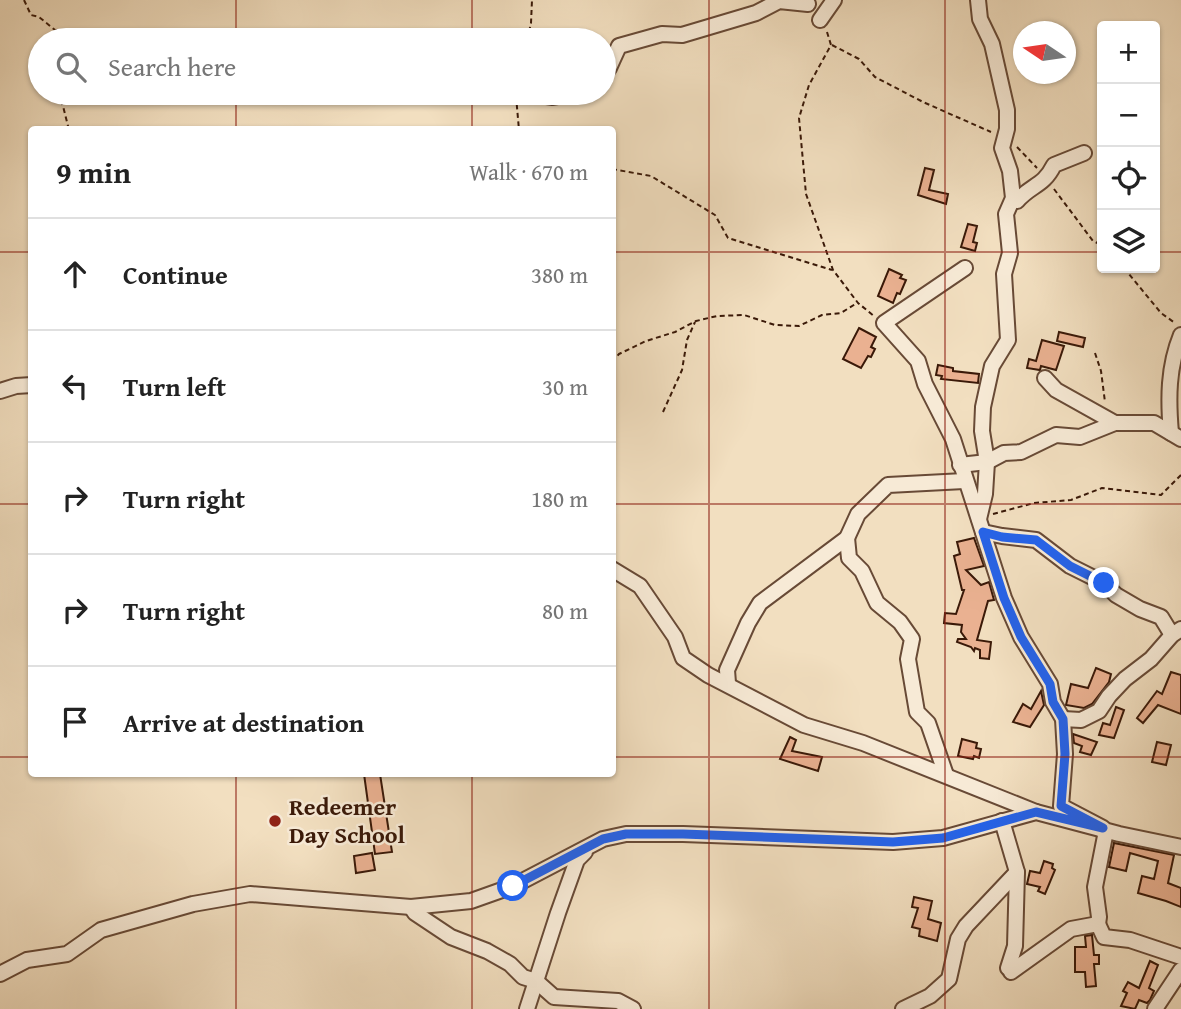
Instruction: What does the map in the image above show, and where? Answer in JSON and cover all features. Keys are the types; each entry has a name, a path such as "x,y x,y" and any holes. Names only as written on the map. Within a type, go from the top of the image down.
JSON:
{"street":[{"path":"820,20 834,0"},
{"path":"978,0 980,19 987,30 1001,76 1009,121 1002,148 1010,171 1013,198 1006,214 1010,253 1004,274 1008,340 992,366 983,407 982,431 987,462 981,525"},
{"path":"616,53 619,46 627,43 662,34 682,35 756,13 779,1 808,4"},
{"path":"1017,201 1025,192 1047,180 1054,165 1084,153"},
{"path":"965,268 884,323 918,361 925,384 953,439 964,481 1004,598 1021,637 1050,684 1053,702 1063,719 1065,754 1061,806 1119,834 1181,847"},
{"path":"1176,436 1168,399 1174,353 1181,335"},
{"path":"1045,378 1056,390 1113,421 1154,423 1176,436"},
{"path":"0,391 28,385"},
{"path":"960,465 987,462 1003,453 1021,452 1056,435 1080,437 1113,421"},
{"path":"728,683 727,670 748,622 760,603 847,538 858,514 888,485 964,481"},
{"path":"981,525 1002,537 1036,540 1070,566 1104,583 1116,595 1161,617 1177,632 1109,696 1099,711 1081,720 1063,719"},
{"path":"847,538 849,558 862,571 877,603 900,622 912,639 908,659 917,712 928,723 946,775"},
{"path":"616,571 640,586 675,637 683,658 758,702 804,725 863,743 946,775 981,792 1036,812 1103,828"},
{"path":"0,974 27,960 67,954 101,930 193,904 250,894 411,906 471,901 513,886 603,839 626,834 893,842 943,838 1036,812"},
{"path":"1003,821 1017,872 1015,946 1009,970 1071,929 1098,924"},
{"path":"1103,828 1105,836 1095,887 1098,924 1104,937 1140,943 1181,957"},
{"path":"527,1009 577,860 588,848"},
{"path":"903,1009 930,996 949,979 958,939 966,926 1017,872"},
{"path":"411,906 415,913 451,937 487,951 510,964 554,997 618,1001 633,1009"},
{"path":"1155,1009 1181,970"}],"path":[{"path":"24,0 31,15 39,17 53,28"},
{"path":"528,28 532,0"},
{"path":"820,20 831,44 859,59 875,77 923,102 1006,138 1047,180 1093,242 1097,243"},
{"path":"831,44 809,85 799,118 806,194 833,270 858,303 884,323"},
{"path":"62,105 68,126"},
{"path":"517,105 519,126"},
{"path":"616,170 651,176 715,215 728,238 833,270"},
{"path":"1128,273 1161,313 1181,326"},
{"path":"616,357 646,341 676,332 696,321 717,316 744,315 775,325 799,326 822,315 841,313 858,303"},
{"path":"663,412 682,370 687,340 696,321"},
{"path":"1095,353 1101,371 1102,396 1113,421"},
{"path":"981,525 1034,503 1071,500 1102,488 1160,495 1181,475"}],"building":[{"path":"925,168 934,170 929,190 948,194 946,204 918,195"},
{"path":"968,224 977,226 973,242 977,243 975,251 961,247"},
{"path":"889,269 906,280 893,303 878,296"},
{"path":"859,328 876,337 871,347 875,349 861,368 843,359"},
{"path":"1059,332 1085,338 1083,347 1057,341"},
{"path":"1042,340 1064,346 1056,370 1041,366 1040,370 1027,368 1029,359 1036,361"},
{"path":"938,365 953,368 953,371 979,374 978,383 941,379 942,376 936,375"},
{"path":"974,538 984,566 966,570 981,585 989,582 994,600 988,601 977,640 991,642 989,659 980,658 980,650 975,648 974,651 971,647 957,642 958,639 966,639 961,632 962,625 944,623 945,613 956,614 964,590 954,556 960,554 957,542"},
{"path":"1096,668 1111,674 1109,682 1092,704 1084,708 1066,705 1071,684 1088,688"},
{"path":"1171,672 1181,675 1181,714 1158,705 1143,723 1137,718 1157,691 1162,694"},
{"path":"1041,691 1044,705 1030,727 1013,722 1023,704 1031,709"},
{"path":"1116,707 1124,710 1114,738 1099,735 1103,723 1110,725"},
{"path":"1073,734 1097,742 1091,755 1080,752 1082,746 1074,743"},
{"path":"790,737 796,740 792,751 822,757 818,771 780,759"},
{"path":"962,739 977,743 976,748 981,749 979,758 958,756"},
{"path":"1157,742 1171,745 1166,765 1152,762"},
{"path":"364,777 380,777 392,852 375,854"},
{"path":"1114,843 1174,855 1168,883 1181,888 1181,907 1138,893 1142,876 1154,879 1158,861 1130,853 1126,871 1109,867"},
{"path":"372,853 375,870 356,873 354,856"},
{"path":"1044,861 1053,864 1052,868 1055,870 1045,894 1038,891 1040,887 1027,884 1030,871 1040,873"},
{"path":"914,897 932,901 928,919 941,923 937,941 919,936 920,929 912,927 918,908 912,907"},
{"path":"1092,935 1094,955 1099,955 1099,964 1094,964 1096,986 1086,987 1085,972 1075,972 1075,947 1086,947 1085,936"},
{"path":"1150,961 1158,965 1149,988 1154,991 1150,1000 1147,1003 1139,1000 1135,1009 1121,1006 1127,993 1123,991 1128,982 1139,988"}],"place":[{"name":"Redeemer Day School","path":"275,821"}],"route":[{"path":"513,886 603,839 626,834 893,842 943,838 1036,812 1103,828 1061,806 1065,754 1063,719 1053,702 1050,684 1021,637 1004,598 983,532 1002,537 1036,540 1070,566 1104,583"}]}
